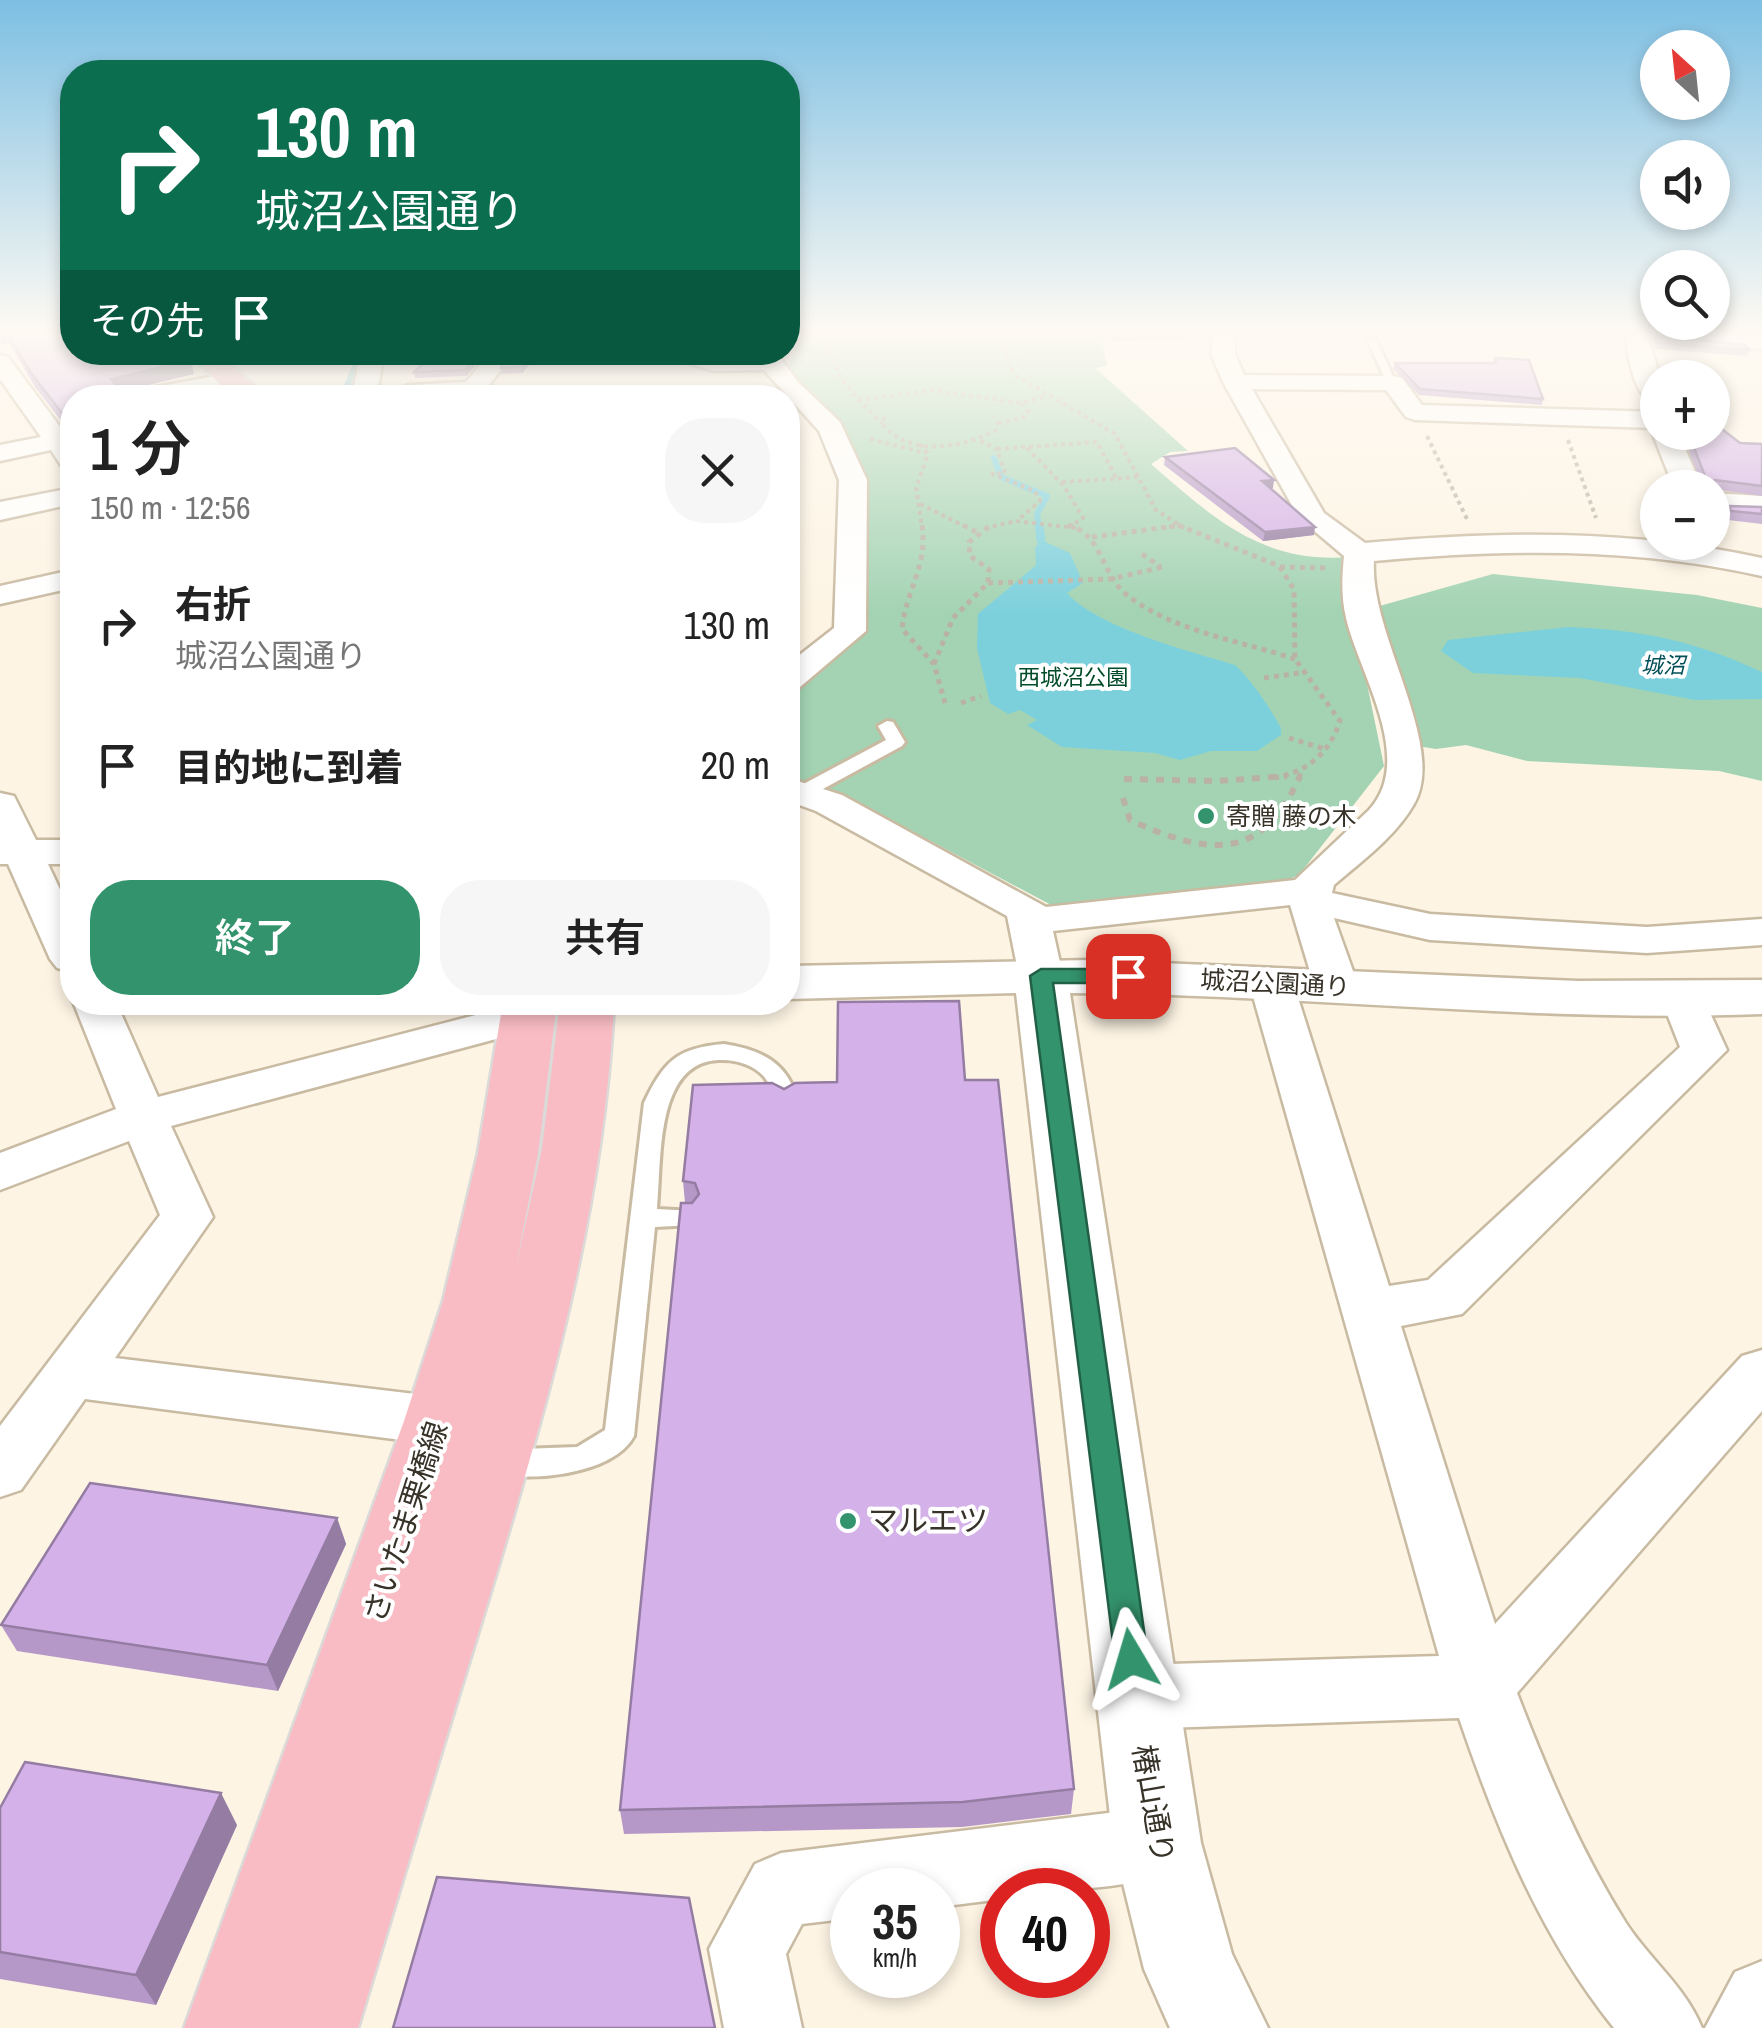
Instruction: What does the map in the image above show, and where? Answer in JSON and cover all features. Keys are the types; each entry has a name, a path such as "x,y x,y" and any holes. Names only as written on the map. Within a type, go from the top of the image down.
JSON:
{"main road":[{"name":"さいたま栗橋線","path":"310,2028 467,1442 495,1220 550,1015"},
{"name":"さいたま栗橋線","path":"232,2028 467,1442"}],"street":[{"path":"42,426 60,446"},
{"path":"800,671 850,631 853,480 829,426"},
{"path":"1260,426 1313,518 1357,561 1365,636 1409,756 1398,801 1315,881 1311,896 1336,986"},
{"path":"0,452 60,451"},
{"path":"0,512 60,499"},
{"path":"1730,502 1762,505"},
{"path":"1357,561 1478,542 1640,548"},
{"path":"1730,556 1762,568"},
{"path":"0,580 60,567"},
{"path":"0,595 60,581"},
{"path":"800,794 1014,901 1027,910 1036,948 1311,896 1430,927 1647,940 1762,932"},
{"path":"0,804 11,852 60,938"},
{"path":"11,852 60,852"},
{"name":"城沼公園通り","path":"800,981 1036,948 1271,982 1684,1001 1762,996"},
{"name":"椿山通り","path":"1036,948 1157,1844 1190,1969 1220,2028"},
{"path":"1271,982 1372,1309 1481,1686 1531,1823 1600,1952 1663,2028"},
{"path":"1372,1309 1442,1298 1704,1050 1684,1001"},
{"path":"0,1472 187,1218 99,1015"},
{"path":"0,1172 146,1116 519,1015"},
{"path":"1136,1697 1481,1686 1762,1372"},
{"path":"72,1375 467,1442"},
{"path":"763,2028 748,1949 780,1890 1157,1844"},
{"path":"1744,2028 1762,1999"}],"lane":[{"path":"800,789 896,742 887,726"},
{"path":"467,1442 580,1461 598,1455 619,1436 656,1103 675,1068 699,1057 740,1053 760,1059 777,1073 786,1088 786,1103"},
{"path":"643,1218 685,1218"}],"path":[{"path":"883,426 886,432 920,444 979,440 995,432 997,426"},
{"path":"1100,426 1115,434 1156,510 1177,526 1279,566 1357,561"},
{"path":"1422,426 1478,542"},
{"path":"1563,426 1607,547"},
{"path":"859,436 928,454"},
{"path":"979,440 997,449 1098,442 1118,478"},
{"path":"920,444 928,454"},
{"path":"1026,447 1037,467 1060,482 1083,518 1074,524"},
{"path":"997,449 1005,473 992,474 1035,492 1040,501 1018,520"},
{"path":"928,454 916,488 926,554 904,609 902,629 934,664 946,703"},
{"path":"1060,482 1138,478"},
{"path":"920,504 976,532"},
{"path":"988,583 989,570 970,556 969,542 976,532 1018,520 1074,524 1092,538 1111,580 1143,606 1295,659 1340,721 1336,738 1302,772 1275,824 1261,836 1232,844 1184,846 1130,820 1123,798"},
{"path":"1092,538 1177,526"},
{"path":"934,664 940,634 954,612 988,583 1111,580 1162,568 1142,554"},
{"path":"1279,566 1294,589 1295,659"},
{"path":"1264,678 1306,672"},
{"path":"961,703 981,696"},
{"path":"1289,738 1325,748"},
{"path":"1124,779 1267,778 1302,772"}],"green space":[{"name":"西城沼公園","path":"823,426 1160,426 1188,451 1170,452 1151,464 1218,519 1265,545 1290,553 1350,557 1346,582 1384,766 1299,875 1278,884 1053,906 840,793 800,781 800,683 862,632 861,476"},
{"path":"1493,574 1697,595 1762,608 1762,781 1719,771 1527,761 1466,745 1436,749 1411,745 1376,607"}],"water":[{"path":"1041,540 1070,553 1083,583 1067,593 1081,606 1145,637 1235,665 1265,702 1281,728 1281,735 1257,751 1211,751 1180,760 1155,753 1062,747 1027,725 1037,720 1020,710 1008,714 990,703 977,648 978,614 1036,565 1035,548"},
{"name":"城沼","path":"1569,627 1645,634 1714,652 1762,672 1762,699 1695,700 1580,678 1473,673 1441,651 1448,640"}],"building":[{"path":"1730,435 1740,443 1762,444 1762,486 1730,482 1730,470 1703,470 1695,450 1730,450"},
{"path":"1235,448 1274,480 1262,481 1315,527 1265,532 1165,457"},
{"path":"1730,506 1762,507 1762,514 1731,511"},
{"name":"マルエツ","path":"959,1001 965,1080 998,1080 1074,1789 963,1802 620,1810 681,1203 692,1203 699,1194 695,1183 683,1181 693,1085 772,1083 784,1089 795,1083 837,1082 838,1002"},
{"path":"90,1483 337,1518 267,1665 1,1625"},
{"path":"25,1762 221,1793 136,1975 0,1952 0,1808"},
{"path":"437,1877 689,1898 715,2028 393,2028"}],"waterway":[{"path":"994,458 1001,477 1047,496 1037,514 1039,528"},
{"path":"1039,525 1041,540"}],"place":[{"name":"寄贈 藤の木","path":"1206,816"},
{"name":"マルエツ","path":"848,1521"}],"route":[{"path":"1128,976 1041,976 1131,1659"}]}
